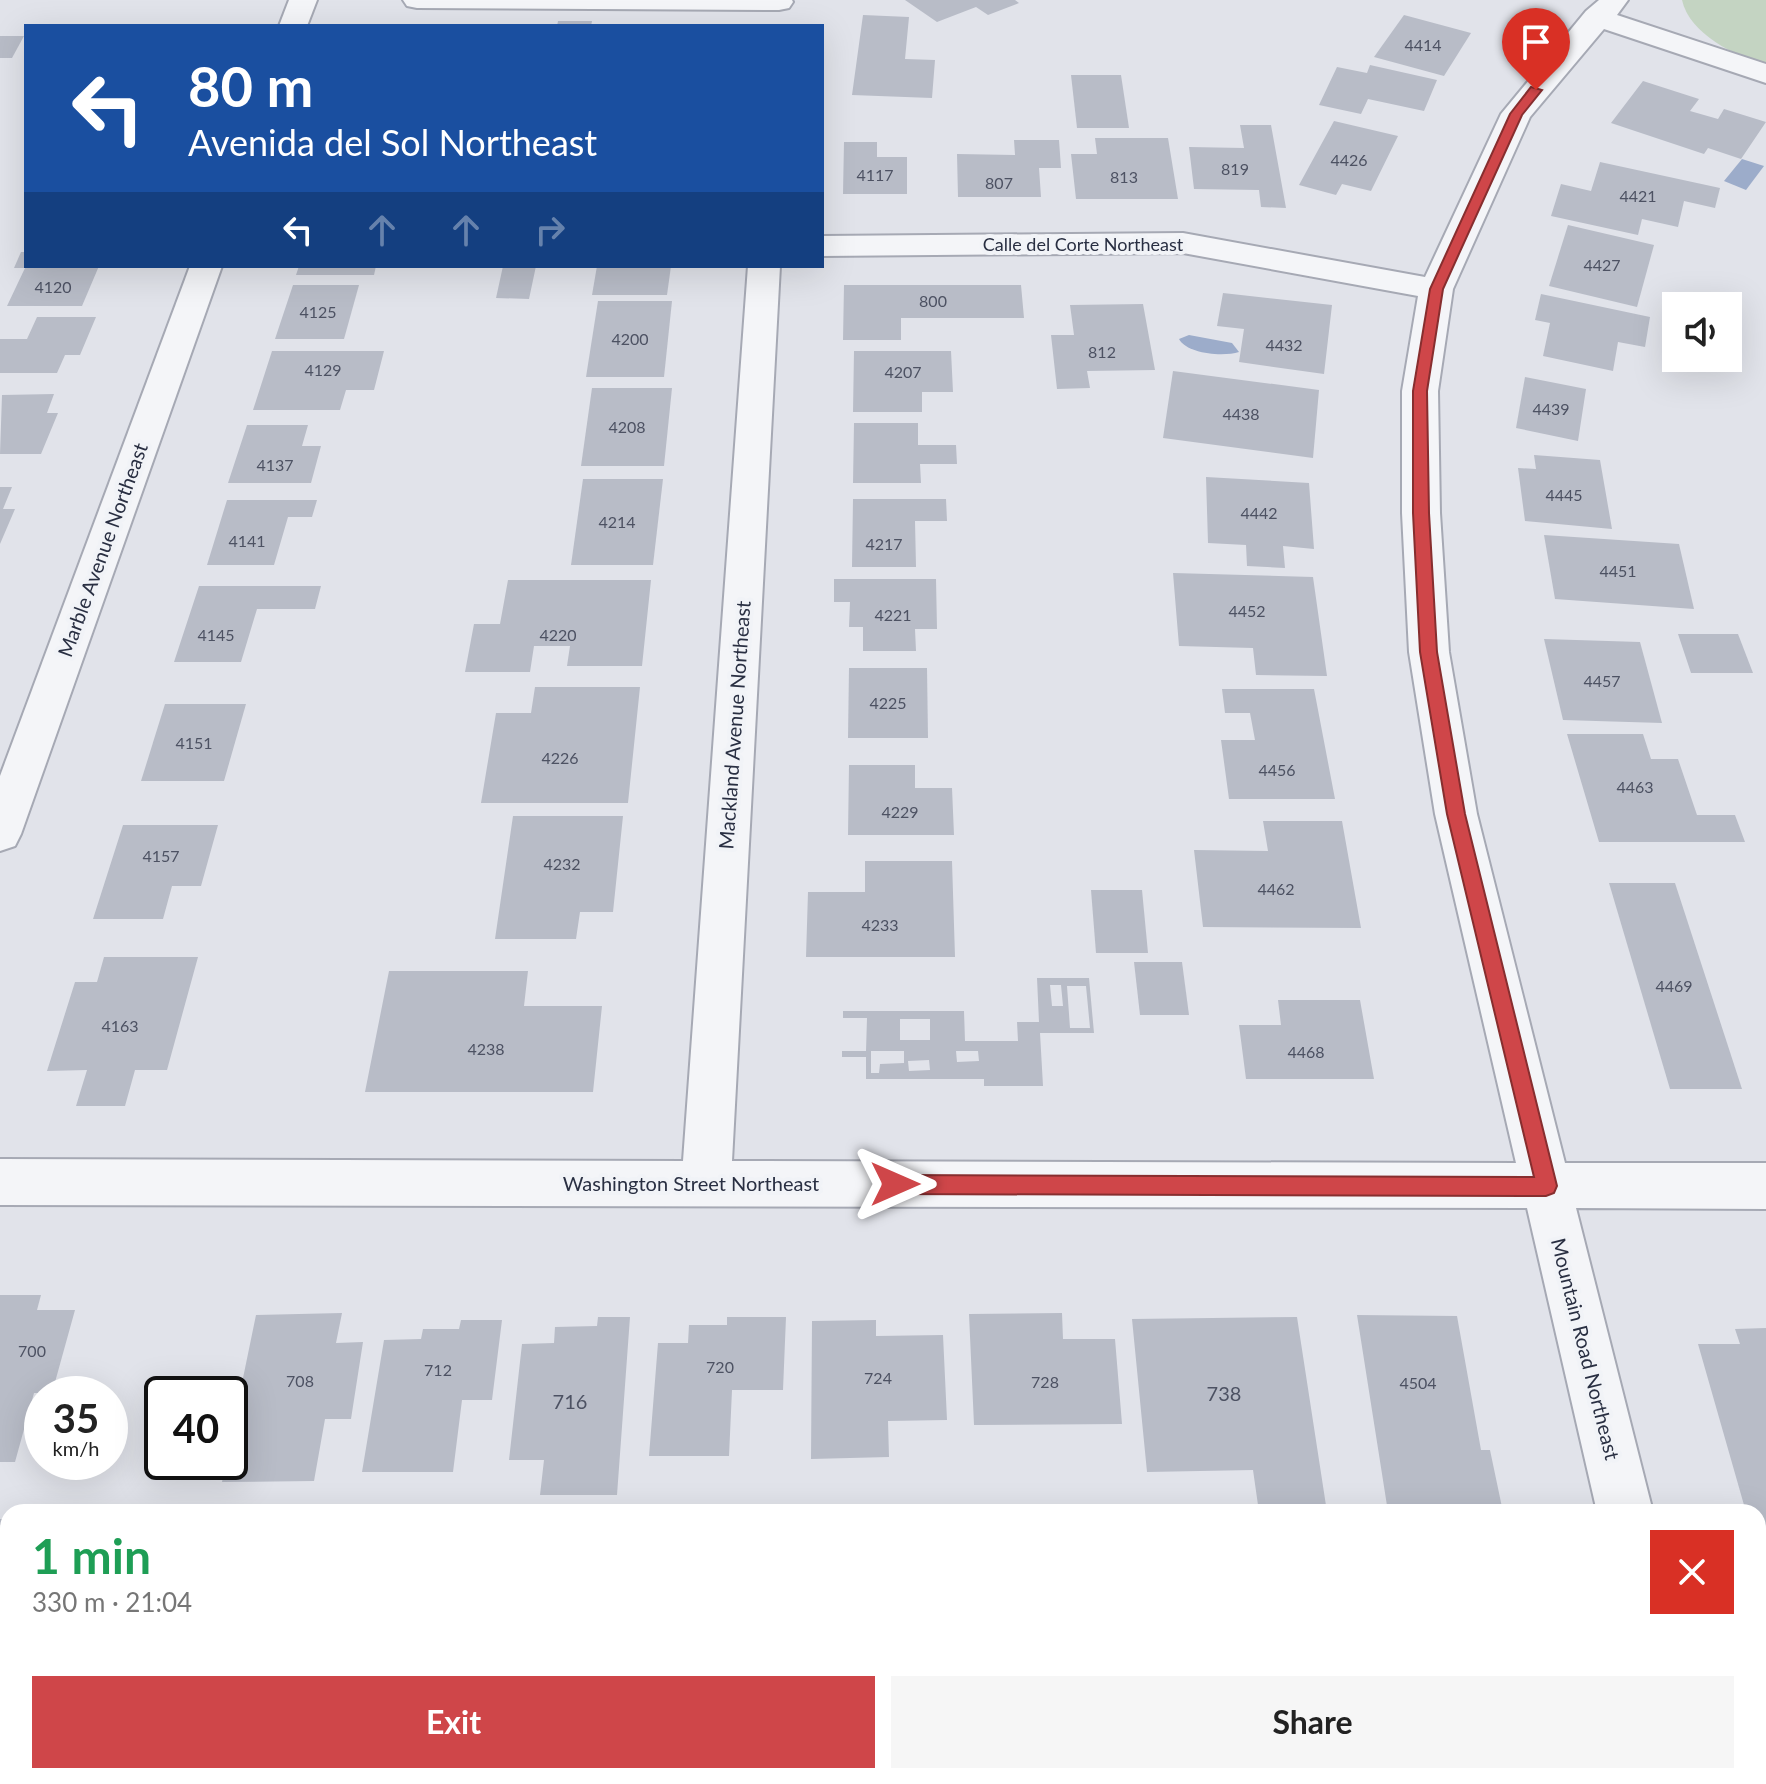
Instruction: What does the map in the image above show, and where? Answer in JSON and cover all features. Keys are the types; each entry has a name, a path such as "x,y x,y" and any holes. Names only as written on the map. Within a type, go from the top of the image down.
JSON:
{"street":[{"path":"294,24 303,0"},
{"path":"417,0 780,9"},
{"path":"1605,9 1766,74"},
{"name":"Mountain Road Northeast","path":"1605,9 1516,114 1436,289 1420,391 1421,513 1429,652 1456,814 1623,1504"},
{"name":"Calle del Corte Northeast","path":"824,246 1183,243 1436,289"},
{"name":"Marble Avenue Northeast","path":"0,834 205,268"},
{"name":"Mackland Avenue Northeast","path":"706,1183 764,268"},
{"name":"Washington Street Northeast","path":"0,1182 1766,1186"}],"green space":[{"path":"1682,0 1766,0 1766,66 1715,42 1694,24"}],"water":[{"path":"1742,159 1764,166 1746,190 1724,181"},
{"path":"1189,335 1232,343 1239,352 1215,354 1197,351 1179,339"}],"building":[{"path":"905,0 1015,0 1019,3 988,15 976,7 937,22"},
{"path":"863,15 909,17 905,59 935,60 932,98 852,95"},
{"path":"1404,15 1471,33 1444,76 1374,57"},
{"path":"558,21 592,21 591,24 557,24"},
{"path":"0,36 24,36 12,58 0,58"},
{"path":"1370,65 1437,80 1424,111 1368,99 1361,114 1319,105 1337,67 1367,73"},
{"path":"1071,75 1121,75 1129,128 1077,128"},
{"path":"1643,81 1699,99 1690,111 1718,119 1724,109 1766,122 1741,159 1708,148 1704,154 1611,123"},
{"path":"1334,121 1398,136 1371,191 1342,184 1336,195 1299,185"},
{"path":"1240,125 1271,125 1286,208 1261,207 1259,190 1194,189 1189,147 1244,148"},
{"path":"1095,138 1168,138 1178,199 1076,199 1071,154 1097,154"},
{"path":"1014,140 1059,140 1061,168 1039,168 1041,197 958,197 957,154 1015,155"},
{"path":"844,142 877,142 877,157 907,157 907,194 843,194"},
{"path":"1600,162 1720,188 1715,208 1684,201 1678,227 1642,219 1638,235 1551,216 1561,184 1591,191"},
{"path":"1568,225 1654,245 1637,307 1549,286"},
{"path":"21,252 24,252 24,268 14,268"},
{"path":"25,268 98,268 82,306 7,306"},
{"path":"298,268 376,268 374,275 296,275"},
{"path":"503,268 536,268 529,299 496,298"},
{"path":"597,268 671,268 667,295 592,295"},
{"path":"293,285 359,285 344,339 275,339"},
{"path":"844,285 1021,285 1024,318 901,318 901,340 843,340"},
{"path":"1223,293 1332,305 1324,374 1239,362 1244,329 1217,326"},
{"path":"1541,294 1650,317 1645,347 1618,342 1613,371 1543,356 1550,323 1535,320"},
{"path":"598,301 672,301 664,377 586,377"},
{"path":"1143,304 1155,370 1087,371 1090,388 1057,389 1051,335 1074,335 1070,305"},
{"path":"37,317 96,317 80,355 65,355 57,373 0,373 0,339 27,339"},
{"path":"272,351 384,351 374,390 346,390 340,410 253,410"},
{"path":"854,351 951,351 953,392 922,392 922,412 853,412"},
{"path":"1173,371 1319,390 1313,458 1163,438"},
{"path":"1525,377 1586,389 1578,441 1516,428"},
{"path":"592,388 672,388 664,466 581,466"},
{"path":"54,394 47,413 58,413 41,454 0,454 2,395"},
{"path":"854,423 918,423 918,445 956,445 957,464 920,464 921,483 853,483"},
{"path":"247,425 308,425 302,446 321,446 311,483 228,483"},
{"path":"1534,455 1600,460 1612,529 1525,521 1518,468 1536,469"},
{"path":"1206,477 1309,483 1314,549 1283,546 1285,568 1247,566 1246,545 1208,543"},
{"path":"583,479 663,479 653,565 571,565"},
{"path":"0,487 12,487 3,509 15,509 0,544"},
{"path":"853,499 946,499 947,521 915,521 916,567 852,567"},
{"path":"227,500 317,500 312,517 288,517 274,565 207,565"},
{"path":"1544,535 1679,544 1694,609 1555,599"},
{"path":"1173,573 1313,577 1327,676 1256,675 1253,648 1179,646"},
{"path":"834,579 936,579 937,629 915,629 916,651 863,651 863,627 849,627 850,602 834,602"},
{"path":"508,580 651,580 642,666 567,666 570,646 534,646 530,672 465,672 474,624 500,624"},
{"path":"199,586 321,586 315,609 257,609 241,662 174,662"},
{"path":"1678,634 1738,634 1753,673 1691,673"},
{"path":"1544,639 1640,642 1662,723 1563,720"},
{"path":"849,668 927,668 928,738 848,738"},
{"path":"535,687 640,687 628,803 481,803 496,713 531,713"},
{"path":"1222,689 1314,689 1335,799 1229,799 1221,740 1255,740 1250,713 1225,713"},
{"path":"165,704 246,704 224,781 141,781"},
{"path":"1567,734 1643,734 1651,759 1678,759 1697,815 1735,815 1745,842 1599,842"},
{"path":"849,765 915,765 915,788 952,788 954,835 848,835"},
{"path":"513,816 623,816 613,912 580,912 576,939 495,939"},
{"path":"1263,821 1342,821 1361,928 1203,927 1194,850 1268,851"},
{"path":"123,825 218,825 201,886 172,886 163,919 93,919"},
{"path":"865,861 952,861 955,957 806,957 808,892 865,892"},
{"path":"1609,883 1675,883 1742,1089 1670,1089"},
{"path":"1091,890 1142,890 1148,953 1096,953"},
{"path":"104,957 198,957 167,1070 135,1070 125,1106 76,1106 87,1070 47,1071 75,982 97,982"},
{"path":"1134,962 1182,962 1189,1015 1140,1015"},
{"path":"389,971 528,971 524,1006 602,1006 593,1092 365,1092"},
{"path":"1037,978 1089,978 1094,1033 1040,1033 1043,1086 984,1086 984,1079 866,1079 866,1057 842,1057 842,1051 866,1051 867,1018 843,1018 843,1011 964,1011 965,1041 1018,1041 1017,1022 1039,1022","holes":["1050,985 1061,985 1063,1006 1052,1006","1067,986 1086,986 1090,1028 1070,1028","900,1019 930,1019 930,1040 900,1040","871,1051 904,1051 904,1063 880,1064 879,1073 871,1073","956,1051 978,1051 979,1061 957,1062","929,1060 930,1070 909,1071 908,1061"]},
{"path":"1278,1000 1360,1000 1374,1079 1246,1079 1239,1025 1281,1025"},
{"path":"0,1295 41,1295 37,1310 75,1310 57,1376 24,1376 24,1429 15,1462 0,1462"},
{"path":"342,1313 336,1343 363,1342 351,1419 325,1419 314,1481 222,1482 248,1480 248,1376 243,1376 256,1315"},
{"path":"1062,1313 1063,1339 1115,1339 1122,1424 974,1425 969,1314"},
{"path":"1357,1315 1457,1316 1481,1450 1490,1450 1501,1504 1387,1504"},
{"path":"598,1317 630,1317 617,1495 540,1495 544,1460 509,1460 522,1344 554,1343 555,1327 597,1326"},
{"path":"727,1317 786,1317 783,1390 732,1390 729,1456 649,1456 658,1343 688,1343 689,1325 727,1325"},
{"path":"1297,1317 1326,1504 1258,1504 1253,1470 1147,1472 1132,1319"},
{"path":"461,1320 502,1320 492,1400 462,1400 453,1472 362,1472 384,1340 421,1339 423,1329 459,1329"},
{"path":"876,1320 876,1336 943,1335 947,1420 888,1421 889,1457 811,1459 812,1321"},
{"path":"1766,1328 1766,1504 1744,1504 1698,1344 1740,1344 1735,1329"}],"route":[{"path":"895,1184 1546,1186 1456,814 1429,652 1421,513 1420,391 1436,289 1516,114 1536,90"}]}
